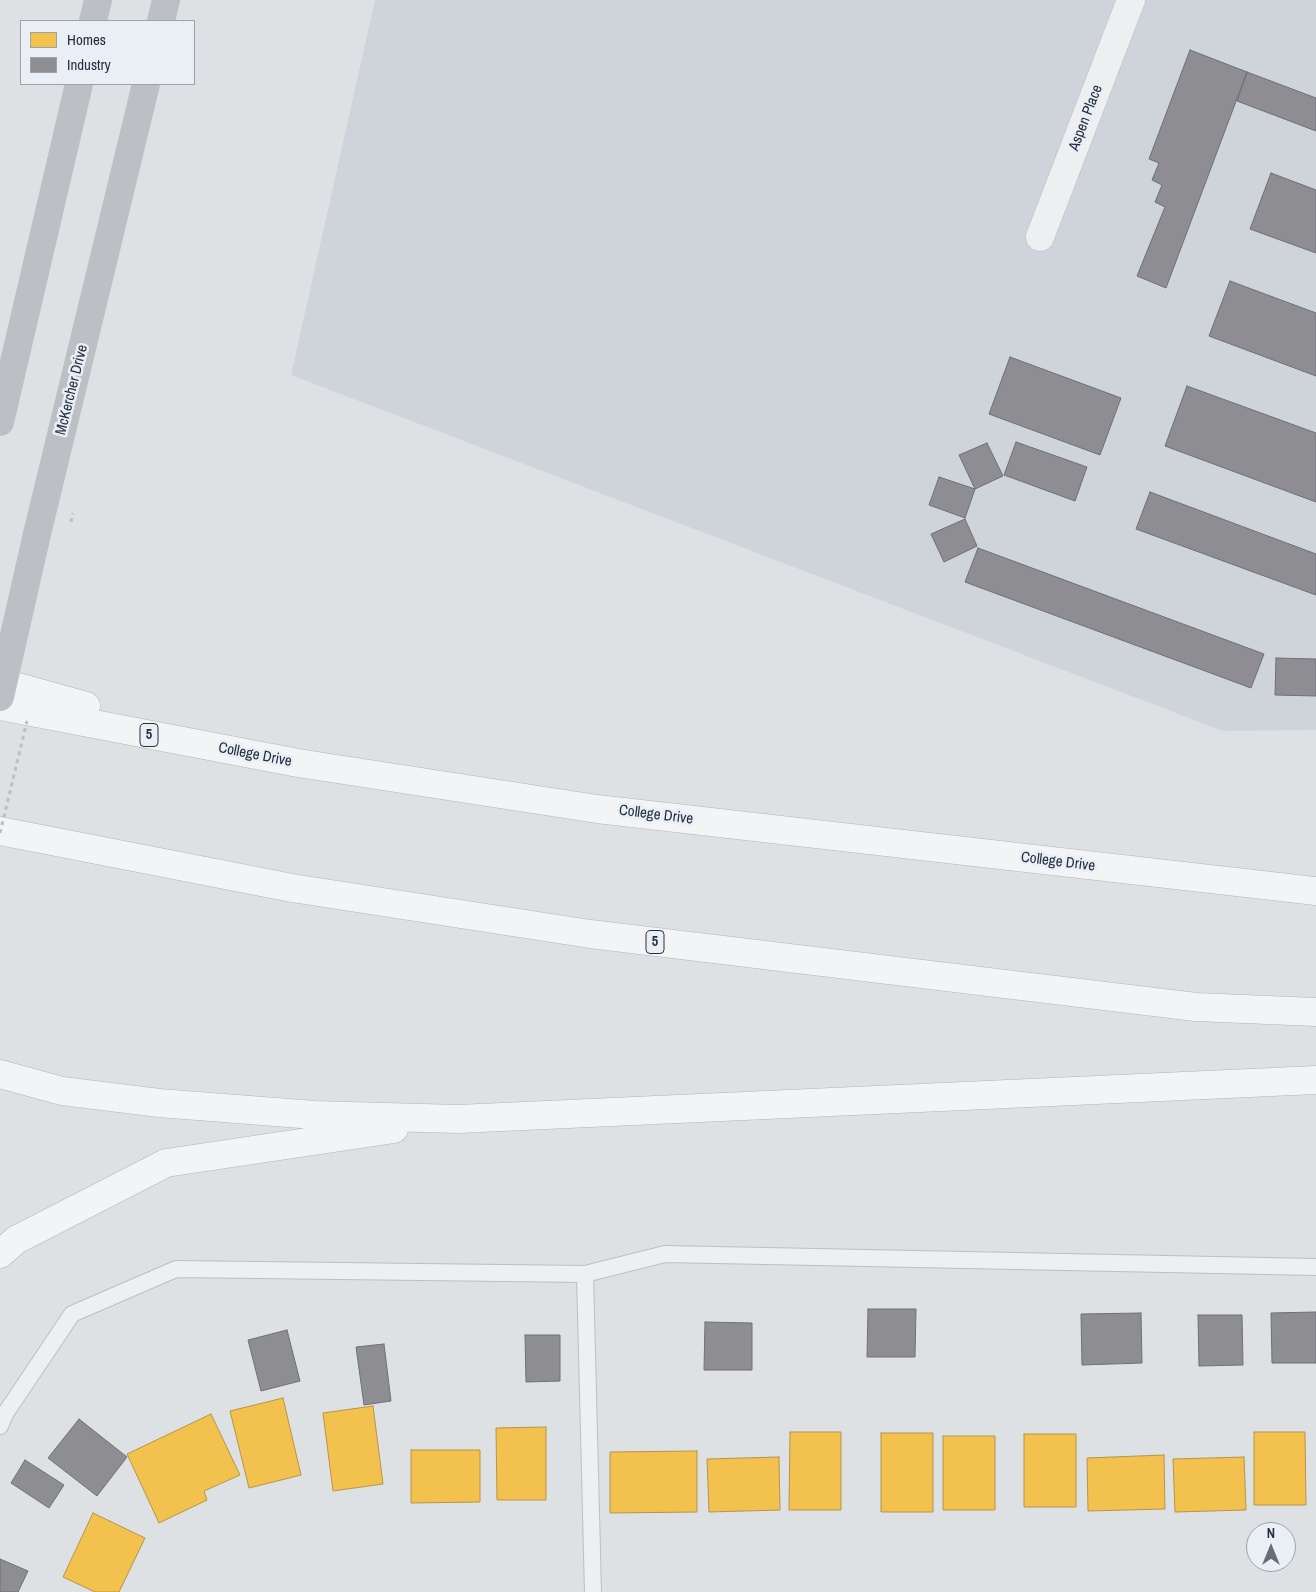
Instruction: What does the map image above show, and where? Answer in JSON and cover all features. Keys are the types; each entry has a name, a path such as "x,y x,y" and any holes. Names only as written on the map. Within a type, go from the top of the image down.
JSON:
{"highway":[{"path":"0,682 298,763"},
{"name":"College Drive","path":"0,706 298,763 597,808 1316,891"},
{"name":"5","path":"0,831 292,888 590,934 1196,1007 1316,1012"},
{"path":"0,1074 62,1091 159,1103 314,1114 458,1119 1316,1080"},
{"path":"0,1254 16,1240 166,1163 458,1119"}],"main road":[{"path":"93,20 98,0"},
{"path":"161,20 166,0"},
{"path":"0,422 79,85"},
{"name":"McKercher Drive","path":"0,696 37,534 146,85"}],"street":[{"name":"Aspen Place","path":"1040,237 1131,0"}],"lane":[{"path":"0,1426 5,1414 72,1314 176,1269 585,1274 664,1254 1316,1267"},
{"path":"585,1274 593,1592"}],"shaded area":[{"path":"375,0 1316,0 1316,730 1223,731 291,375"}],"building: Homes":[{"path":"283,1398 301,1475 249,1488 230,1411"},
{"path":"373,1406 383,1484 333,1491 323,1413"},
{"path":"211,1414 240,1475 204,1491 207,1500 159,1523 127,1454"},
{"path":"546,1427 546,1500 497,1500 496,1428"},
{"path":"790,1432 841,1432 841,1510 789,1510"},
{"path":"1254,1432 1305,1432 1306,1505 1254,1505"},
{"path":"881,1433 933,1433 933,1512 881,1512"},
{"path":"1024,1434 1076,1434 1076,1507 1024,1507"},
{"path":"943,1436 995,1436 995,1510 943,1510"},
{"path":"411,1450 480,1450 480,1502 411,1503"},
{"path":"697,1451 697,1512 610,1513 610,1452"},
{"path":"1164,1455 1165,1509 1088,1511 1087,1458"},
{"path":"779,1457 780,1510 709,1512 707,1459"},
{"path":"1244,1457 1246,1510 1175,1512 1173,1459"},
{"path":"93,1513 145,1538 119,1592 95,1592 63,1577"}],"building: Industry":[{"path":"1190,50 1247,72 1166,288 1137,276 1165,207 1155,202 1162,185 1152,180 1159,163 1149,159"},
{"path":"1247,72 1316,98 1316,131 1237,101"},
{"path":"1271,173 1316,190 1316,253 1250,229"},
{"path":"1230,281 1316,313 1316,376 1209,336"},
{"path":"1010,357 1121,398 1100,455 989,414"},
{"path":"1187,386 1316,433 1316,502 1165,446"},
{"path":"1016,442 1087,467 1075,501 1004,475"},
{"path":"987,443 1003,476 975,489 959,455"},
{"path":"939,477 975,489 965,518 929,505"},
{"path":"1150,492 1316,554 1316,595 1136,529"},
{"path":"965,519 977,546 944,562 931,534"},
{"path":"978,548 1264,654 1251,688 965,582"},
{"path":"1276,658 1316,659 1316,696 1275,695"},
{"path":"868,1309 916,1309 915,1357 867,1357"},
{"path":"1316,1312 1316,1363 1272,1363 1271,1313"},
{"path":"1141,1313 1142,1363 1082,1365 1081,1314"},
{"path":"1198,1315 1242,1315 1243,1365 1199,1366"},
{"path":"705,1322 752,1323 752,1370 704,1370"},
{"path":"287,1330 300,1381 261,1391 248,1340"},
{"path":"525,1335 560,1335 560,1381 526,1382"},
{"path":"384,1344 391,1401 364,1405 356,1347"},
{"path":"79,1419 127,1457 97,1496 48,1458"},
{"path":"25,1460 64,1485 49,1508 11,1483"},
{"path":"0,1559 28,1571 18,1592 0,1592"}]}
